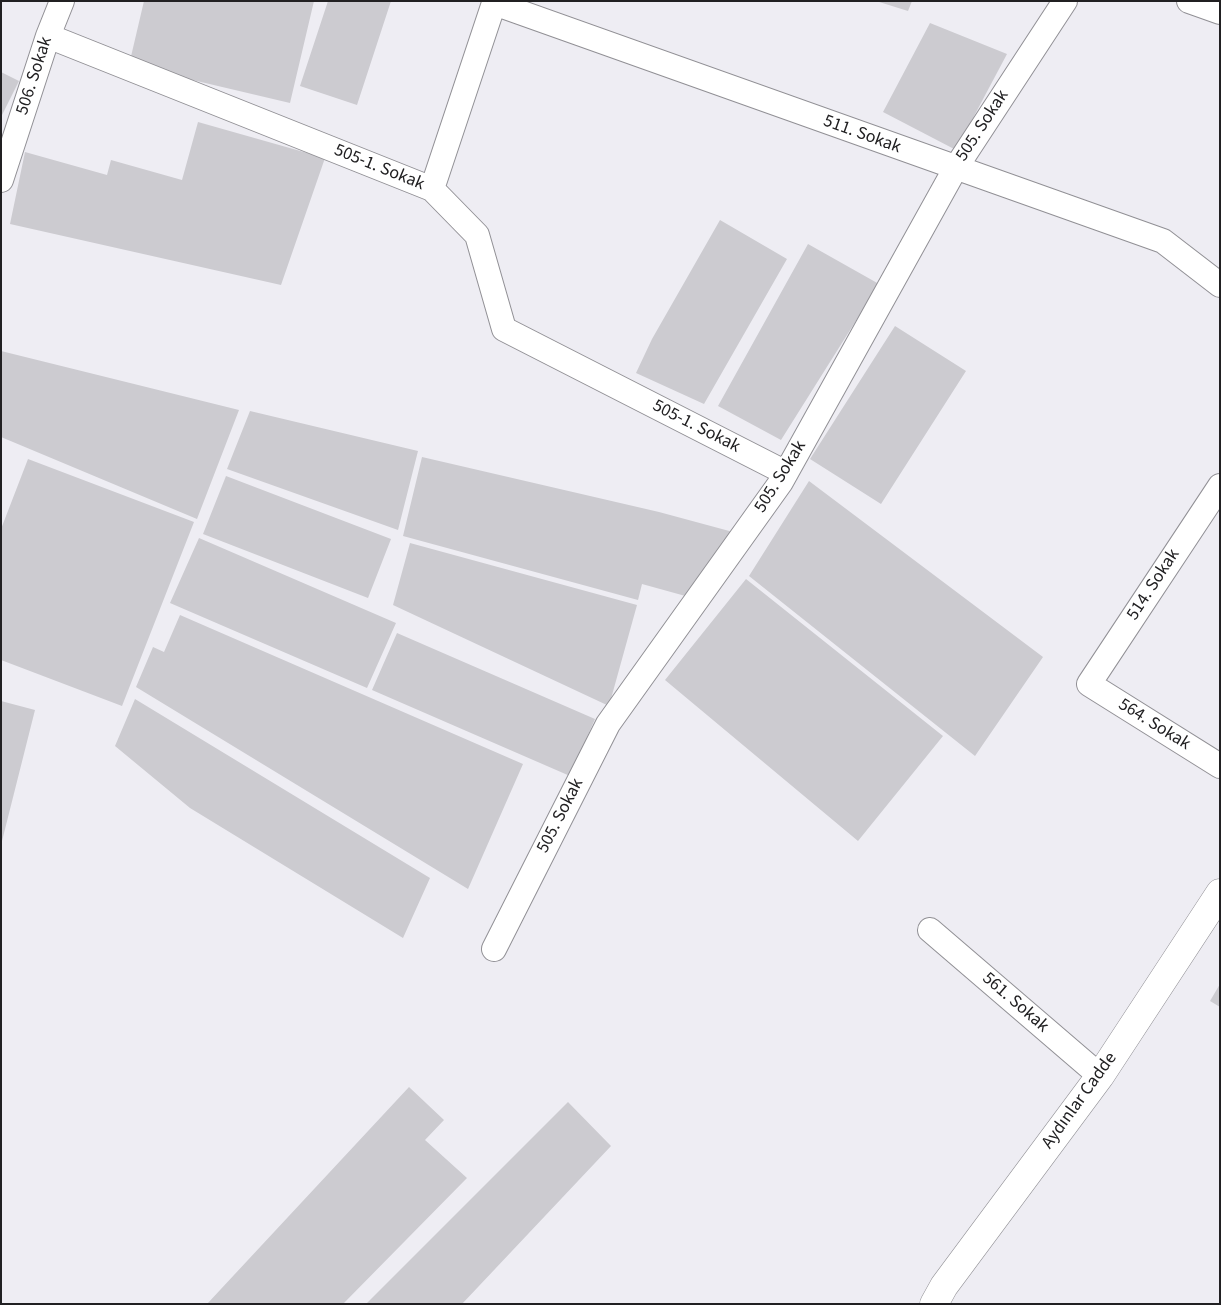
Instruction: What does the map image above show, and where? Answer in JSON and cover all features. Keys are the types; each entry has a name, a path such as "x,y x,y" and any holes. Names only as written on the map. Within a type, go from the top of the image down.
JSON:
{"street":[{"name":"506. Sokak","path":"1,180 48,36 62,1"},
{"name":"505. Sokak","path":"494,949 608,724 786,472 955,168 1065,1"},
{"path":"1189,1 1220,12"},
{"name":"511. Sokak","path":"432,188 494,3 1163,241 1220,285"},
{"name":"505-1. Sokak","path":"48,36 432,188 476,234 504,329 786,472"},
{"name":"514. Sokak","path":"1089,684 1220,486"},
{"name":"564. Sokak","path":"1089,684 1220,766"},
{"name":"Aydınlar Cadde","path":"934,1304 944,1286 1100,1076 1220,893"},
{"name":"561. Sokak","path":"930,930 1100,1076"}],"building":[{"path":"144,1 314,1 290,103 129,65"},
{"path":"328,1 391,1 357,105 300,86"},
{"path":"876,1 912,1 908,11"},
{"path":"930,23 1007,54 956,150 883,112"},
{"path":"1,72 19,81 1,117"},
{"path":"198,122 325,158 281,285 10,224 25,152 107,175 111,160 182,180"},
{"path":"720,220 787,259 704,404 636,373 652,339"},
{"path":"808,244 879,284 781,440 718,406"},
{"path":"895,326 966,371 881,504 810,459"},
{"path":"1,351 239,410 197,519 1,437"},
{"path":"250,411 418,451 398,530 227,469"},
{"path":"422,457 659,512 733,532 689,597 642,584 638,600 403,536"},
{"path":"28,459 194,522 122,706 1,660 1,529"},
{"path":"226,476 391,539 368,598 203,534"},
{"path":"809,481 1043,657 975,756 749,576"},
{"path":"199,538 396,623 367,688 170,603"},
{"path":"410,543 637,605 609,706 393,605"},
{"path":"746,579 943,736 858,841 665,680"},
{"path":"180,615 523,764 468,889 136,687 153,647 164,652"},
{"path":"397,633 595,719 570,776 372,690"},
{"path":"135,699 430,878 403,938 190,808 115,746"},
{"path":"1,701 35,710 2,841 1,841"},
{"path":"1220,984 1220,1007 1210,1001"},
{"path":"409,1087 444,1120 425,1140 467,1178 343,1304 207,1304"},
{"path":"568,1102 611,1146 462,1304 366,1304"}]}
